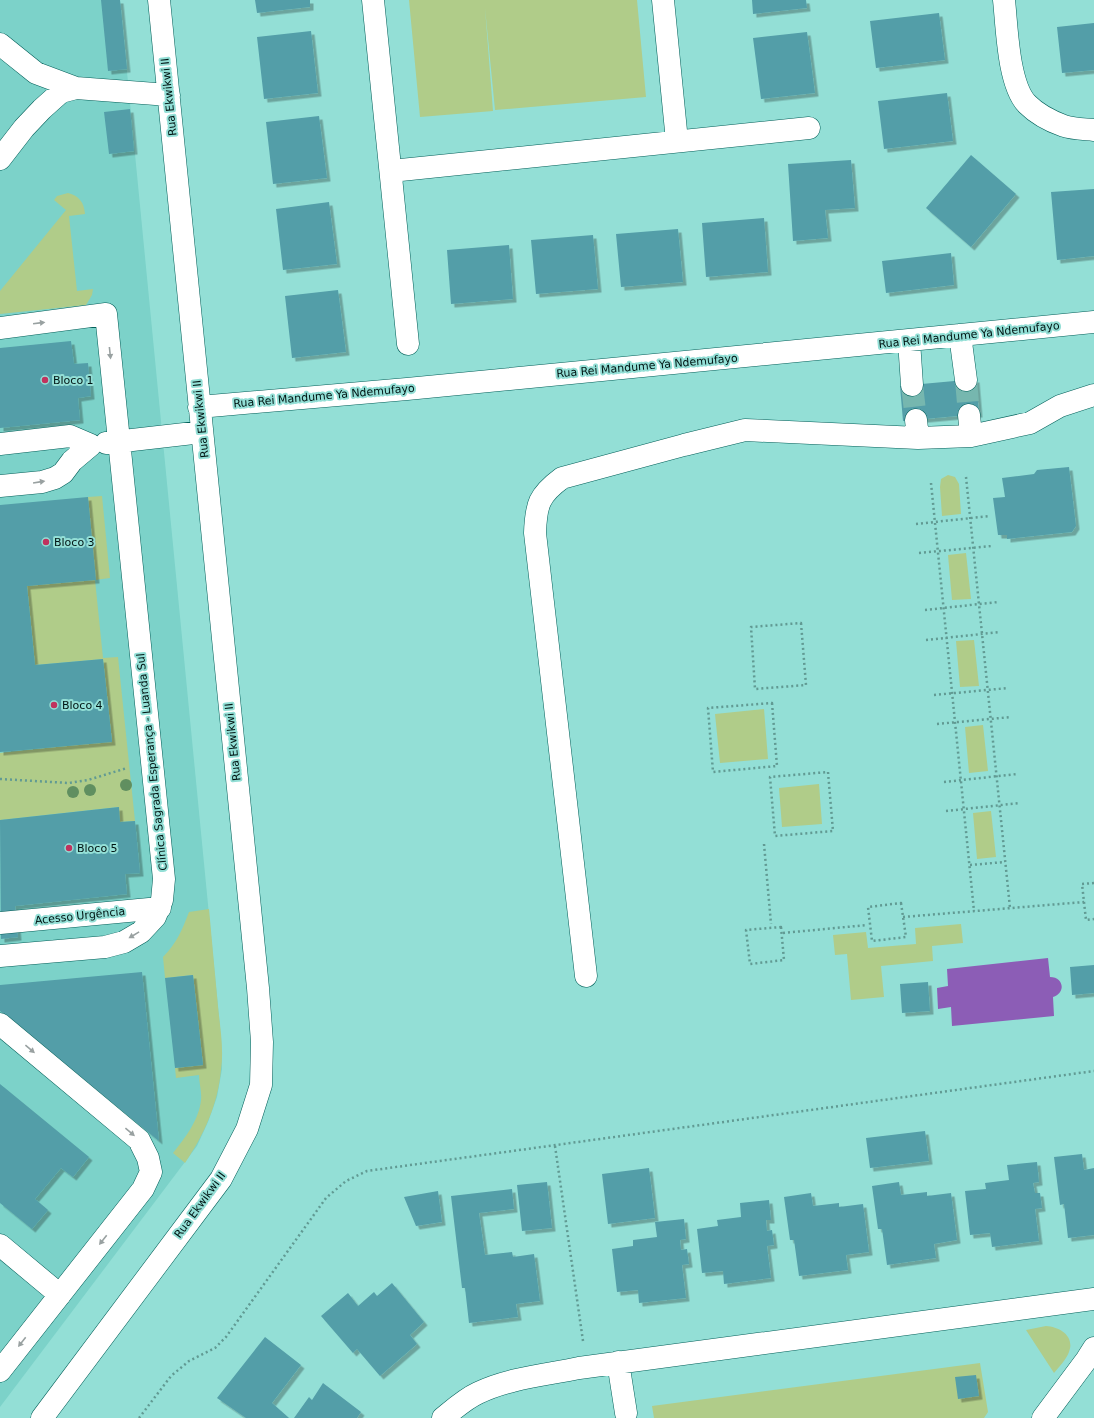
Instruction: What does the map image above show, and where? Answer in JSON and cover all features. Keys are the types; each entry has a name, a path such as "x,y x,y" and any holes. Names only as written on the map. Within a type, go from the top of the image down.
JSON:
{"street":[{"name":"Rua Ekwikwi II","path":"42,1418 221,1179 247,1129 261,1085 262,1042 258,988 159,0"},
{"path":"373,0 408,344"},
{"path":"663,0 677,141"},
{"path":"1004,0 1011,58 1016,84 1026,103 1042,116 1065,126 1094,130"},
{"path":"0,44 36,73 76,88 169,95"},
{"path":"0,159 24,128 42,109 61,92 76,88"},
{"path":"391,171 809,128"},
{"name":"Clínica Sagrada Esperança - Luanda Sul","path":"0,328 106,314 164,879 162,900 155,917 140,932 124,942 105,947 0,956"},
{"name":"Rua Rei Mandume Ya Ndemufayo","path":"199,408 909,341 1094,322"},
{"path":"960,335 966,380"},
{"path":"909,341 912,385"},
{"path":"586,976 535,533 535,512 548,488 562,478 745,430 917,429 971,436 1030,423 1060,406 1094,395"},
{"path":"969,415 971,436"},
{"path":"0,444 70,436 91,445 202,432"},
{"path":"0,486 42,482 55,478 63,473 72,462 91,445"},
{"name":"Acesso Urgência","path":"0,924 160,908"},
{"path":"0,1024 139,1140 148,1158 151,1172 142,1189 0,1371"},
{"path":"0,1245 60,1295"},
{"path":"443,1418 464,1401 477,1393 497,1385 579,1368 1094,1299"},
{"path":"1042,1418 1094,1348"},
{"path":"618,1362 626,1413"}],"path":[{"path":"966,478 1010,908"},
{"path":"931,483 965,809 974,911"},
{"path":"916,524 990,516"},
{"path":"918,553 992,546"},
{"path":"925,610 998,602"},
{"path":"801,623 806,685 755,689 751,627 801,623"},
{"path":"926,640 1000,632"},
{"path":"934,695 1008,688"},
{"path":"772,703 777,766 713,772 708,708 772,703"},
{"path":"938,724 1011,717"},
{"path":"1,780 69,783 88,780 129,768"},
{"path":"828,772 833,831 775,836 770,777 828,772"},
{"path":"944,782 1017,774"},
{"path":"946,811 1020,803"},
{"path":"764,844 771,924"},
{"path":"970,865 1006,862"},
{"path":"1094,883 1082,884 1086,920 1094,919"},
{"path":"903,917 1084,902"},
{"path":"901,903 903,917 906,937 872,941 868,907 901,903"},
{"path":"783,933 867,925"},
{"path":"781,926 784,960 750,964 746,930 781,926"},
{"path":"139,1418 171,1376 189,1361 215,1348 226,1338 326,1198 346,1181 367,1171 1094,1072"},
{"path":"555,1146 583,1342"}],"shaded area":[{"path":"0,0 120,0 221,1038 222,1069 217,1097 197,1146 0,1407"},
{"path":"1048,958 1050,977 1061,982 1062,986 1060,992 1053,997 1054,1016 952,1026 951,1007 938,1009 937,988 948,986 947,969"}],"green space":[{"path":"409,0 637,0 646,97 495,110 485,8 493,111 420,117"},
{"path":"68,193 80,200 85,214 69,216 77,291 93,289 92,295 86,305 0,314 0,291 66,210 54,200 57,196"},
{"path":"948,475 955,477 959,484 961,514 942,516 940,487 941,479"},
{"path":"102,496 110,578 95,580 103,658 118,657 135,821 120,822 118,807 0,820 0,753 112,741 103,659 35,665 27,586 95,579 88,497"},
{"path":"966,553 971,599 952,600 948,555"},
{"path":"974,640 979,686 960,687 956,641"},
{"path":"764,709 768,759 720,763 715,714"},
{"path":"983,725 988,771 969,773 965,727"},
{"path":"819,784 822,824 782,827 779,788"},
{"path":"991,811 996,857 977,859 973,813"},
{"path":"209,909 222,1062 217,1095 209,1119 185,1163 173,1153 187,1135 194,1122 200,1107 201,1091 199,1075 176,1078 175,1068 203,1065 193,975 165,978 163,957 176,941 189,912"},
{"path":"961,924 963,943 932,946 933,961 881,966 884,997 851,1000 847,954 835,955 833,935 866,932 868,948 916,944 915,928"},
{"path":"1046,1326 1061,1330 1070,1341 1068,1355 1054,1373 1026,1330"},
{"path":"980,1363 988,1412 984,1418 654,1418 652,1406"}],"building":[{"path":"101,0 120,0 127,69 108,71"},
{"path":"255,0 310,0 310,7 257,13"},
{"path":"752,0 806,0 807,8 753,14"},
{"path":"939,13 945,60 876,68 870,21"},
{"path":"1094,23 1094,70 1062,73 1057,27"},
{"path":"311,31 318,93 264,99 257,37"},
{"path":"807,32 815,93 761,99 753,38"},
{"path":"947,93 953,141 884,149 878,101"},
{"path":"130,109 134,151 109,154 104,112"},
{"path":"319,116 327,178 273,184 266,122"},
{"path":"971,155 1016,194 971,247 926,208"},
{"path":"851,160 855,208 825,210 828,238 793,241 788,164"},
{"path":"1094,189 1094,256 1057,260 1051,192"},
{"path":"329,202 337,264 283,270 276,209"},
{"path":"764,218 768,272 706,277 702,223"},
{"path":"678,229 683,282 621,287 616,234"},
{"path":"593,235 598,289 536,294 531,240"},
{"path":"509,245 513,299 451,304 447,250"},
{"path":"951,253 954,285 886,293 882,261"},
{"path":"338,290 346,352 292,358 285,296"},
{"name":"Bloco 1","path":"71,341 74,364 88,363 91,396 78,398 80,420 0,428 0,348"},
{"path":"976,379 979,414 903,421 900,386"},
{"path":"1069,467 1076,526 1072,532 1007,539 1007,535 998,535 993,498 1005,497 1002,478 1034,474 1037,470"},
{"path":"88,497 96,580 27,586 35,665 103,659 112,742 0,752 0,505"},
{"name":"Bloco 5","path":"119,807 120,822 135,821 140,873 125,874 127,894 15,906 18,937 1,939 0,820"},
{"path":"1094,965 1094,993 1072,995 1070,967"},
{"path":"142,972 159,1141 0,1011 0,985"},
{"path":"193,975 203,1065 175,1068 165,978"},
{"path":"928,982 930,1011 902,1013 900,984"},
{"path":"0,1084 89,1157 73,1177 61,1168 35,1199 48,1210 32,1229 0,1203"},
{"path":"925,1131 929,1161 870,1168 866,1138"},
{"path":"1082,1154 1084,1170 1094,1168 1094,1235 1068,1238 1064,1204 1060,1205 1054,1157"},
{"path":"1037,1162 1039,1182 1033,1183 1035,1193 1040,1193 1042,1208 1035,1209 1039,1241 992,1247 990,1233 970,1235 965,1191 986,1189 985,1183 1009,1180 1007,1165"},
{"path":"649,1168 655,1218 608,1224 602,1174"},
{"path":"547,1182 552,1228 522,1231 517,1185"},
{"path":"899,1182 901,1195 927,1192 927,1196 951,1193 957,1240 934,1244 936,1258 887,1265 882,1229 878,1229 872,1186"},
{"path":"512,1189 514,1209 479,1213 485,1255 512,1252 513,1257 534,1254 540,1301 516,1304 518,1317 469,1323 465,1288 462,1288 451,1196"},
{"path":"438,1191 442,1222 416,1226 404,1197"},
{"path":"811,1193 813,1206 839,1203 839,1207 863,1204 869,1252 846,1255 848,1270 799,1276 794,1240 790,1240 784,1197"},
{"path":"769,1200 771,1220 766,1220 767,1231 772,1230 774,1245 767,1246 771,1278 724,1284 723,1271 702,1273 697,1229 718,1226 717,1220 741,1217 740,1203"},
{"path":"684,1219 686,1239 680,1240 681,1250 687,1249 689,1264 682,1265 686,1298 639,1303 638,1290 617,1292 612,1249 633,1246 633,1240 657,1237 655,1222"},
{"path":"392,1283 424,1322 410,1335 417,1344 380,1376 357,1349 353,1353 321,1316 348,1293 358,1306 374,1292 377,1296"},
{"path":"265,1337 301,1365 272,1403 289,1418 246,1418 217,1398"},
{"path":"976,1375 979,1396 958,1399 955,1377"},
{"path":"323,1383 361,1412 357,1418 294,1418 309,1397 312,1400"}],"tunnel":[{"path":"966,380 969,415"},
{"path":"912,385 916,420"}],"place":[{"name":"Bloco 1","path":"45,380"},
{"name":"Bloco 3","path":"46,542"},
{"name":"Bloco 4","path":"54,705"},
{"name":"Bloco 5","path":"69,848"}]}
